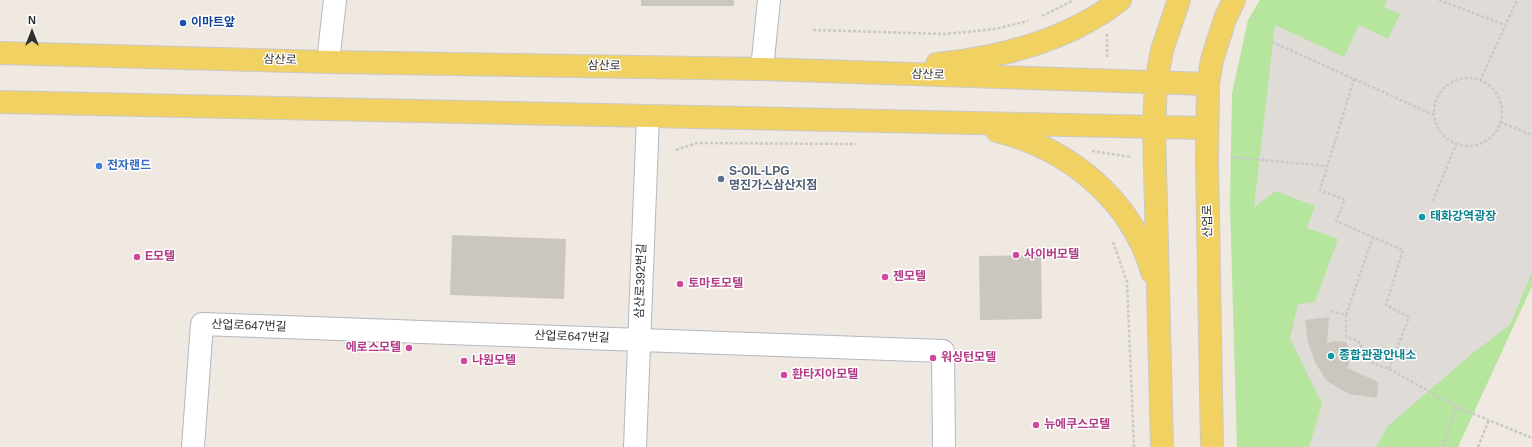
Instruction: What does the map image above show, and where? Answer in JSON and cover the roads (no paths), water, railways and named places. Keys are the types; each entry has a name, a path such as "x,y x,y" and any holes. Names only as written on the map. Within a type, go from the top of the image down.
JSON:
{"main road":[{"path":"849,72 964,61 988,56 1048,38 1081,24 1120,0"},
{"path":"1162,447 1154,127 1156,83 1162,50 1179,0"},
{"name":"산업로","path":"1212,447 1206,128 1208,84 1212,60 1225,19 1234,0"},
{"name":"삼산로","path":"0,53 328,62 762,69 1208,84"},
{"path":"0,102 1206,128"},
{"path":"961,123 1010,134 1035,142 1062,157 1104,190 1128,219 1138,237 1150,264 1158,293"}],"street":[{"path":"328,62 336,0"},
{"path":"762,69 769,0"},
{"name":"삼산로392번길","path":"635,447 638,339 648,116"},
{"name":"산업로647번길","path":"193,447 202,324 943,351 944,447"}],"place":[{"name":"이마트앞","path":"183,23"},
{"name":"전자랜드","path":"99,166"},
{"name":"S-OIL-LPG 명진가스삼산지점","path":"721,179"},
{"name":"태화강역광장","path":"1422,217"},
{"name":"사이버모텔","path":"1016,255"},
{"name":"E모텔","path":"137,257"},
{"name":"젠모텔","path":"885,277"},
{"name":"토마토모텔","path":"680,284"},
{"name":"에로스모텔","path":"409,348"},
{"name":"종합관광안내소","path":"1331,356"},
{"name":"워싱턴모텔","path":"933,358"},
{"name":"나원모텔","path":"464,361"},
{"name":"환타지아모텔","path":"784,375"},
{"name":"뉴에쿠스모텔","path":"1036,425"}]}
